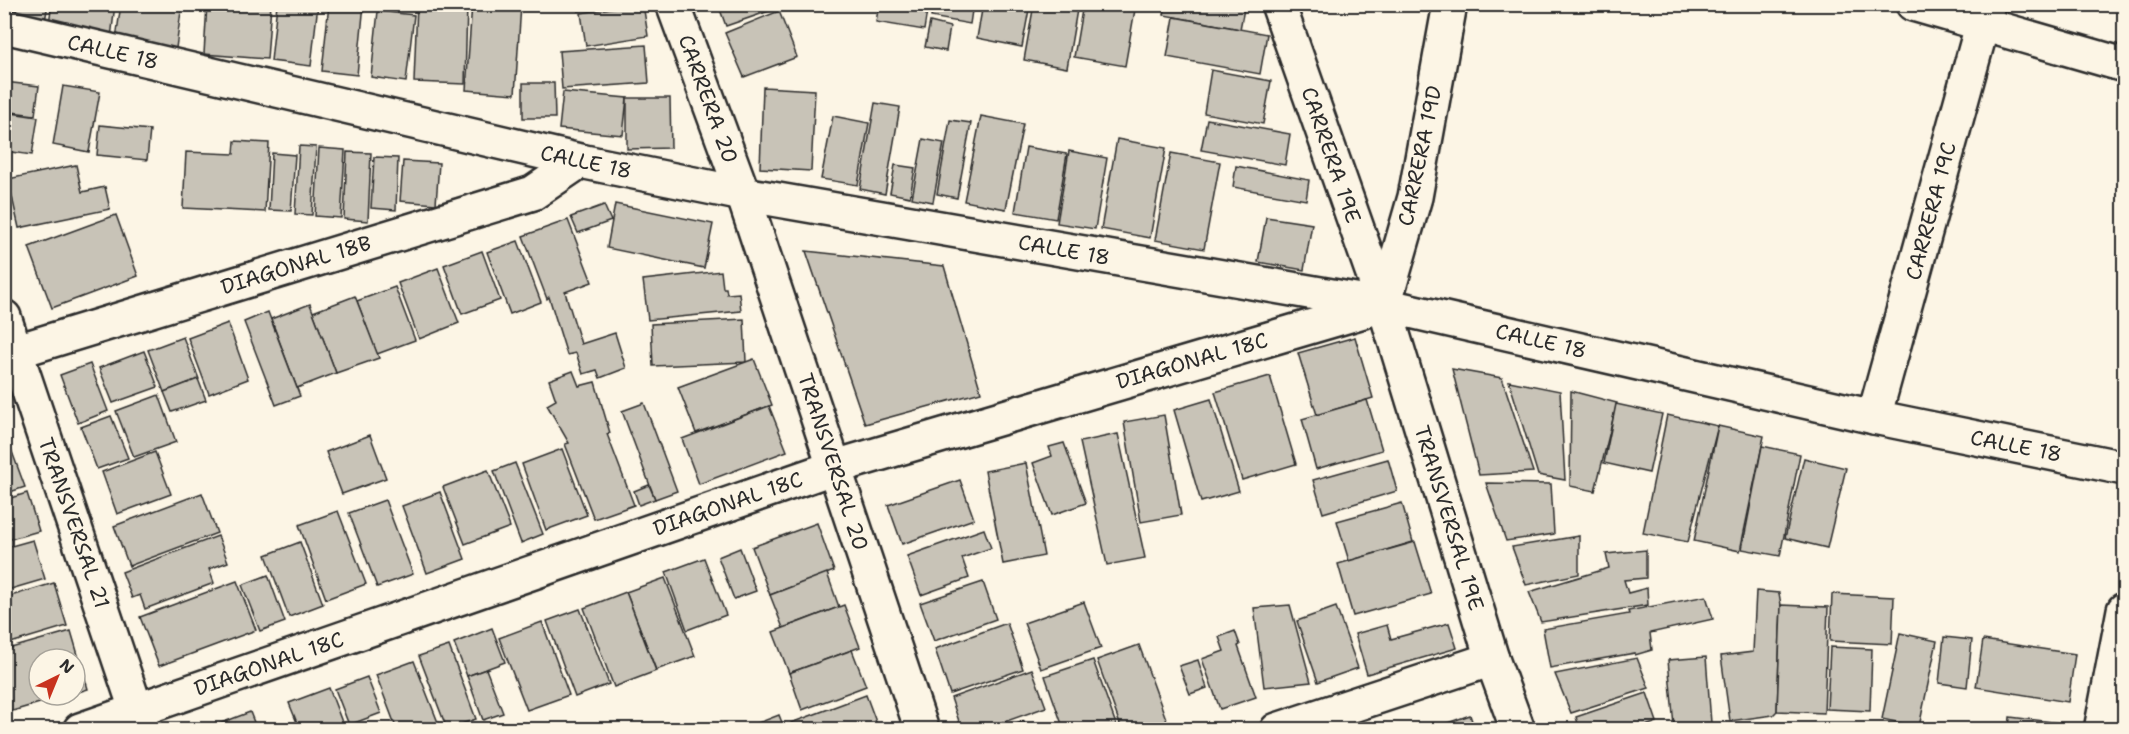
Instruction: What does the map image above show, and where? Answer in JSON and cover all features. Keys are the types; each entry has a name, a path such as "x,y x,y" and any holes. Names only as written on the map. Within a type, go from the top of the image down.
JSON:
{"street":[{"name":"CARRERA 20","path":"673,4 743,194"},
{"name":"CARRERA 19E","path":"1278,4 1384,305"},
{"name":"CARRERA 19D","path":"1384,305 1415,197 1450,4"},
{"path":"1913,4 1985,14 2124,65"},
{"name":"CARRERA 19C","path":"1874,417 1985,14"},
{"name":"CALLE 18","path":"4,26 580,161 743,194 1384,305 1874,417 2124,468"},
{"name":"DIAGONAL 18B","path":"10,353 533,193 580,161"},
{"name":"TRANSVERSAL 20","path":"743,194 922,729"},
{"name":"DIAGONAL 18C","path":"80,729 140,719 834,467 1384,305"},
{"name":"TRANSVERSAL 19E","path":"1384,305 1492,659 1518,729"},
{"name":"TRANSVERSAL 21","path":"4,317 10,353 140,719"},
{"path":"2101,729 2124,610"},
{"path":"1277,729 1492,659"}],"building":[{"path":"14,4 48,4 44,27 11,21"},
{"path":"52,4 115,4 111,38 48,29"},
{"path":"121,4 182,4 176,48 116,39"},
{"path":"207,4 271,4 267,59 204,54"},
{"path":"277,4 318,4 311,66 271,61"},
{"path":"329,4 364,4 357,75 322,71"},
{"path":"417,4 467,4 465,84 414,82"},
{"path":"472,4 521,5 515,94 466,90"},
{"path":"577,4 607,4 578,11"},
{"path":"643,4 648,36 586,46 581,13"},
{"path":"718,4 774,4 775,9 726,26"},
{"path":"879,4 928,4 924,30 876,22"},
{"path":"933,4 973,4 970,24 931,17"},
{"path":"983,4 1030,4 1022,47 977,38"},
{"path":"1034,4 1078,4 1067,68 1024,60"},
{"path":"1083,4 1136,4 1125,66 1074,57"},
{"path":"1166,4 1245,4 1240,29 1164,15"},
{"path":"378,11 414,15 406,82 371,77"},
{"path":"779,11 797,57 744,77 725,33"},
{"path":"1174,17 1267,34 1260,74 1167,57"},
{"path":"930,22 950,27 946,51 925,47"},
{"path":"646,45 649,83 562,89 559,51"},
{"path":"1211,70 1271,81 1263,124 1204,113"},
{"path":"4,82 39,86 35,115 4,111"},
{"path":"523,83 554,83 555,118 523,118"},
{"path":"63,86 100,92 89,152 53,145"},
{"path":"763,87 815,90 811,171 760,168"},
{"path":"563,92 627,98 623,135 559,129"},
{"path":"627,98 670,98 671,148 627,149"},
{"path":"875,103 900,107 885,194 860,189"},
{"path":"4,112 38,117 32,155 4,151"},
{"path":"833,116 869,123 858,185 821,179"},
{"path":"981,116 1023,124 1006,209 964,201"},
{"path":"1207,119 1290,134 1285,165 1201,150"},
{"path":"950,120 971,123 957,198 937,194"},
{"path":"100,125 150,130 147,160 97,155"},
{"path":"923,139 944,143 933,202 912,198"},
{"path":"1117,139 1166,148 1150,238 1101,229"},
{"path":"235,141 269,143 265,212 183,208 186,152 234,154"},
{"path":"299,146 316,147 312,215 295,214"},
{"path":"1026,147 1067,154 1056,219 1015,212"},
{"path":"319,148 345,150 341,218 315,216"},
{"path":"1069,151 1107,158 1095,229 1057,223"},
{"path":"347,152 371,153 368,221 344,219"},
{"path":"272,153 295,155 291,211 269,210"},
{"path":"1171,153 1220,162 1204,249 1155,240"},
{"path":"374,157 398,158 396,210 371,208"},
{"path":"403,161 439,163 436,204 400,201"},
{"path":"76,165 82,192 105,187 110,209 19,228 8,179"},
{"path":"895,165 915,168 910,197 890,193"},
{"path":"1236,166 1309,180 1306,200 1233,187"},
{"path":"615,204 713,224 704,268 607,248"},
{"path":"604,205 611,221 578,233 571,217"},
{"path":"116,215 138,276 52,308 29,247"},
{"path":"1266,217 1312,224 1304,270 1258,262"},
{"path":"568,220 592,282 565,292 581,344 615,333 626,368 600,378 597,370 583,374 576,353 567,355 549,297 547,299 523,236"},
{"path":"518,241 541,302 510,314 487,252"},
{"path":"482,251 500,300 462,314 444,265"},
{"path":"806,251 944,266 981,392 865,424"},
{"path":"438,268 459,323 419,339 398,283"},
{"path":"721,271 723,288 726,288 727,294 739,293 741,311 648,320 643,280"},
{"path":"395,287 415,340 377,354 357,301"},
{"path":"355,296 379,358 336,373 313,312"},
{"path":"310,304 336,373 297,388 271,319"},
{"path":"268,312 300,396 276,405 244,322"},
{"path":"744,319 746,362 653,366 651,324"},
{"path":"228,323 248,379 209,394 188,338"},
{"path":"183,337 199,379 164,392 148,350"},
{"path":"1355,337 1373,398 1317,415 1298,353"},
{"path":"144,351 158,387 113,403 99,368"},
{"path":"754,359 772,405 696,433 678,387"},
{"path":"90,364 108,411 78,423 60,375"},
{"path":"1452,369 1502,378 1533,472 1479,475"},
{"path":"573,371 579,386 595,382 610,433 607,434 634,505 594,519 565,444 569,443 547,405 556,400 549,380"},
{"path":"1270,376 1296,464 1242,480 1215,392"},
{"path":"198,379 206,400 172,412 164,392"},
{"path":"1509,381 1560,391 1565,480 1538,475"},
{"path":"1571,391 1617,403 1595,491 1570,486"},
{"path":"159,395 176,442 134,457 116,411"},
{"path":"1211,399 1239,491 1201,502 1174,410"},
{"path":"1367,400 1382,450 1316,469 1302,419"},
{"path":"644,403 677,491 655,499 622,411"},
{"path":"1616,404 1662,414 1649,473 1604,463"},
{"path":"769,406 787,451 699,484 682,439"},
{"path":"1164,415 1181,515 1141,522 1124,422"},
{"path":"1667,415 1718,426 1688,542 1643,533"},
{"path":"111,416 128,458 97,469 81,427"},
{"path":"1718,426 1764,436 1740,551 1694,541"},
{"path":"1118,434 1145,558 1107,565 1080,442"},
{"path":"370,435 386,478 342,494 326,452"},
{"path":"1064,443 1086,503 1052,515 1033,463 1052,456 1049,447"},
{"path":"1762,446 1800,454 1780,556 1742,549"},
{"path":"11,449 25,487 4,494 4,451"},
{"path":"562,449 587,515 546,530 522,464"},
{"path":"155,452 171,494 117,514 102,472"},
{"path":"1804,458 1846,468 1827,548 1785,538"},
{"path":"1388,459 1397,491 1323,513 1313,480"},
{"path":"515,463 543,534 521,543 494,471"},
{"path":"1026,463 1044,556 1003,564 985,471"},
{"path":"488,470 510,527 465,544 443,487"},
{"path":"960,480 974,519 902,544 888,505"},
{"path":"1486,483 1551,484 1554,534 1506,541"},
{"path":"649,485 655,499 639,505 634,491"},
{"path":"440,492 465,559 427,573 402,506"},
{"path":"27,493 39,531 4,541 4,500"},
{"path":"202,493 217,533 129,566 114,526"},
{"path":"385,500 413,574 377,587 349,513"},
{"path":"1402,503 1413,542 1349,561 1337,521"},
{"path":"338,511 366,584 326,599 299,525"},
{"path":"817,523 834,571 770,595 752,547"},
{"path":"984,529 991,548 962,558 969,578 921,595 907,556"},
{"path":"218,536 228,562 209,569 214,583 145,609 140,595 132,598 122,572"},
{"path":"1579,536 1579,574 1526,585 1512,547"},
{"path":"33,540 45,579 4,591 4,548"},
{"path":"300,542 323,604 289,617 266,555"},
{"path":"1415,542 1431,594 1353,616 1338,564"},
{"path":"740,548 756,591 734,599 718,557"},
{"path":"1646,550 1646,578 1624,580 1628,593 1647,588 1648,605 1541,622 1529,592 1609,568 1606,554"},
{"path":"704,558 726,615 687,630 666,572"},
{"path":"827,573 839,607 783,628 770,595"},
{"path":"268,575 285,622 260,631 242,585"},
{"path":"665,578 695,656 656,670 626,592"},
{"path":"237,581 256,630 159,666 140,617"},
{"path":"983,582 996,619 934,641 920,603"},
{"path":"54,583 67,626 4,645 4,598"},
{"path":"1756,591 1779,593 1781,605 1777,711 1773,715 1730,721 1721,656 1753,652"},
{"path":"626,592 656,671 614,687 584,608"},
{"path":"1832,594 1894,597 1892,644 1830,641"},
{"path":"1706,596 1713,619 1650,633 1652,650 1635,655 1635,653 1550,668 1543,629 1629,614 1628,611"},
{"path":"1084,602 1101,648 1041,669 1024,623"},
{"path":"844,605 860,647 789,673 773,632"},
{"path":"1290,605 1311,682 1264,687 1254,608"},
{"path":"1781,605 1828,607 1824,713 1777,711"},
{"path":"1336,607 1358,668 1318,682 1297,621"},
{"path":"580,609 609,684 575,697 547,621"},
{"path":"542,622 569,695 527,710 499,638"},
{"path":"1007,623 1023,669 950,694 935,649"},
{"path":"1449,623 1457,648 1367,674 1355,634 1387,625 1391,639"},
{"path":"492,628 505,662 467,676 454,643"},
{"path":"71,631 76,647 27,647 27,707 9,712 4,696 4,650"},
{"path":"1235,631 1256,697 1220,709 1202,659 1224,651 1219,637"},
{"path":"1900,633 1937,641 1919,727 1882,719"},
{"path":"1944,637 1972,640 1967,687 1939,683"},
{"path":"1983,640 2075,654 2068,702 1976,687"},
{"path":"1139,645 1169,727 1161,730 1122,730 1097,660"},
{"path":"449,646 476,719 447,729 419,656"},
{"path":"1830,647 1872,649 1870,711 1827,709"},
{"path":"852,650 866,686 802,710 789,673"},
{"path":"1706,657 1711,723 1674,726 1668,660"},
{"path":"1637,658 1649,688 1571,713 1555,674"},
{"path":"1093,660 1118,730 1064,730 1045,676"},
{"path":"1198,660 1207,688 1190,694 1179,666"},
{"path":"414,661 441,730 397,730 376,675"},
{"path":"486,669 503,713 483,720 467,676"},
{"path":"1032,669 1046,707 982,730 962,730 951,698"},
{"path":"367,677 381,713 349,725 335,689"},
{"path":"329,688 345,730 300,730 289,703"},
{"path":"1647,693 1657,722 1634,730 1580,730 1576,717"},
{"path":"866,695 879,730 794,730 791,723"},
{"path":"250,712 257,730 203,730"},
{"path":"779,715 785,730 740,730"},
{"path":"1470,715 1475,730 1428,730"},
{"path":"2010,717 2060,723 2060,730 2009,730"},
{"path":"1024,721 1027,730 1001,730"}]}
